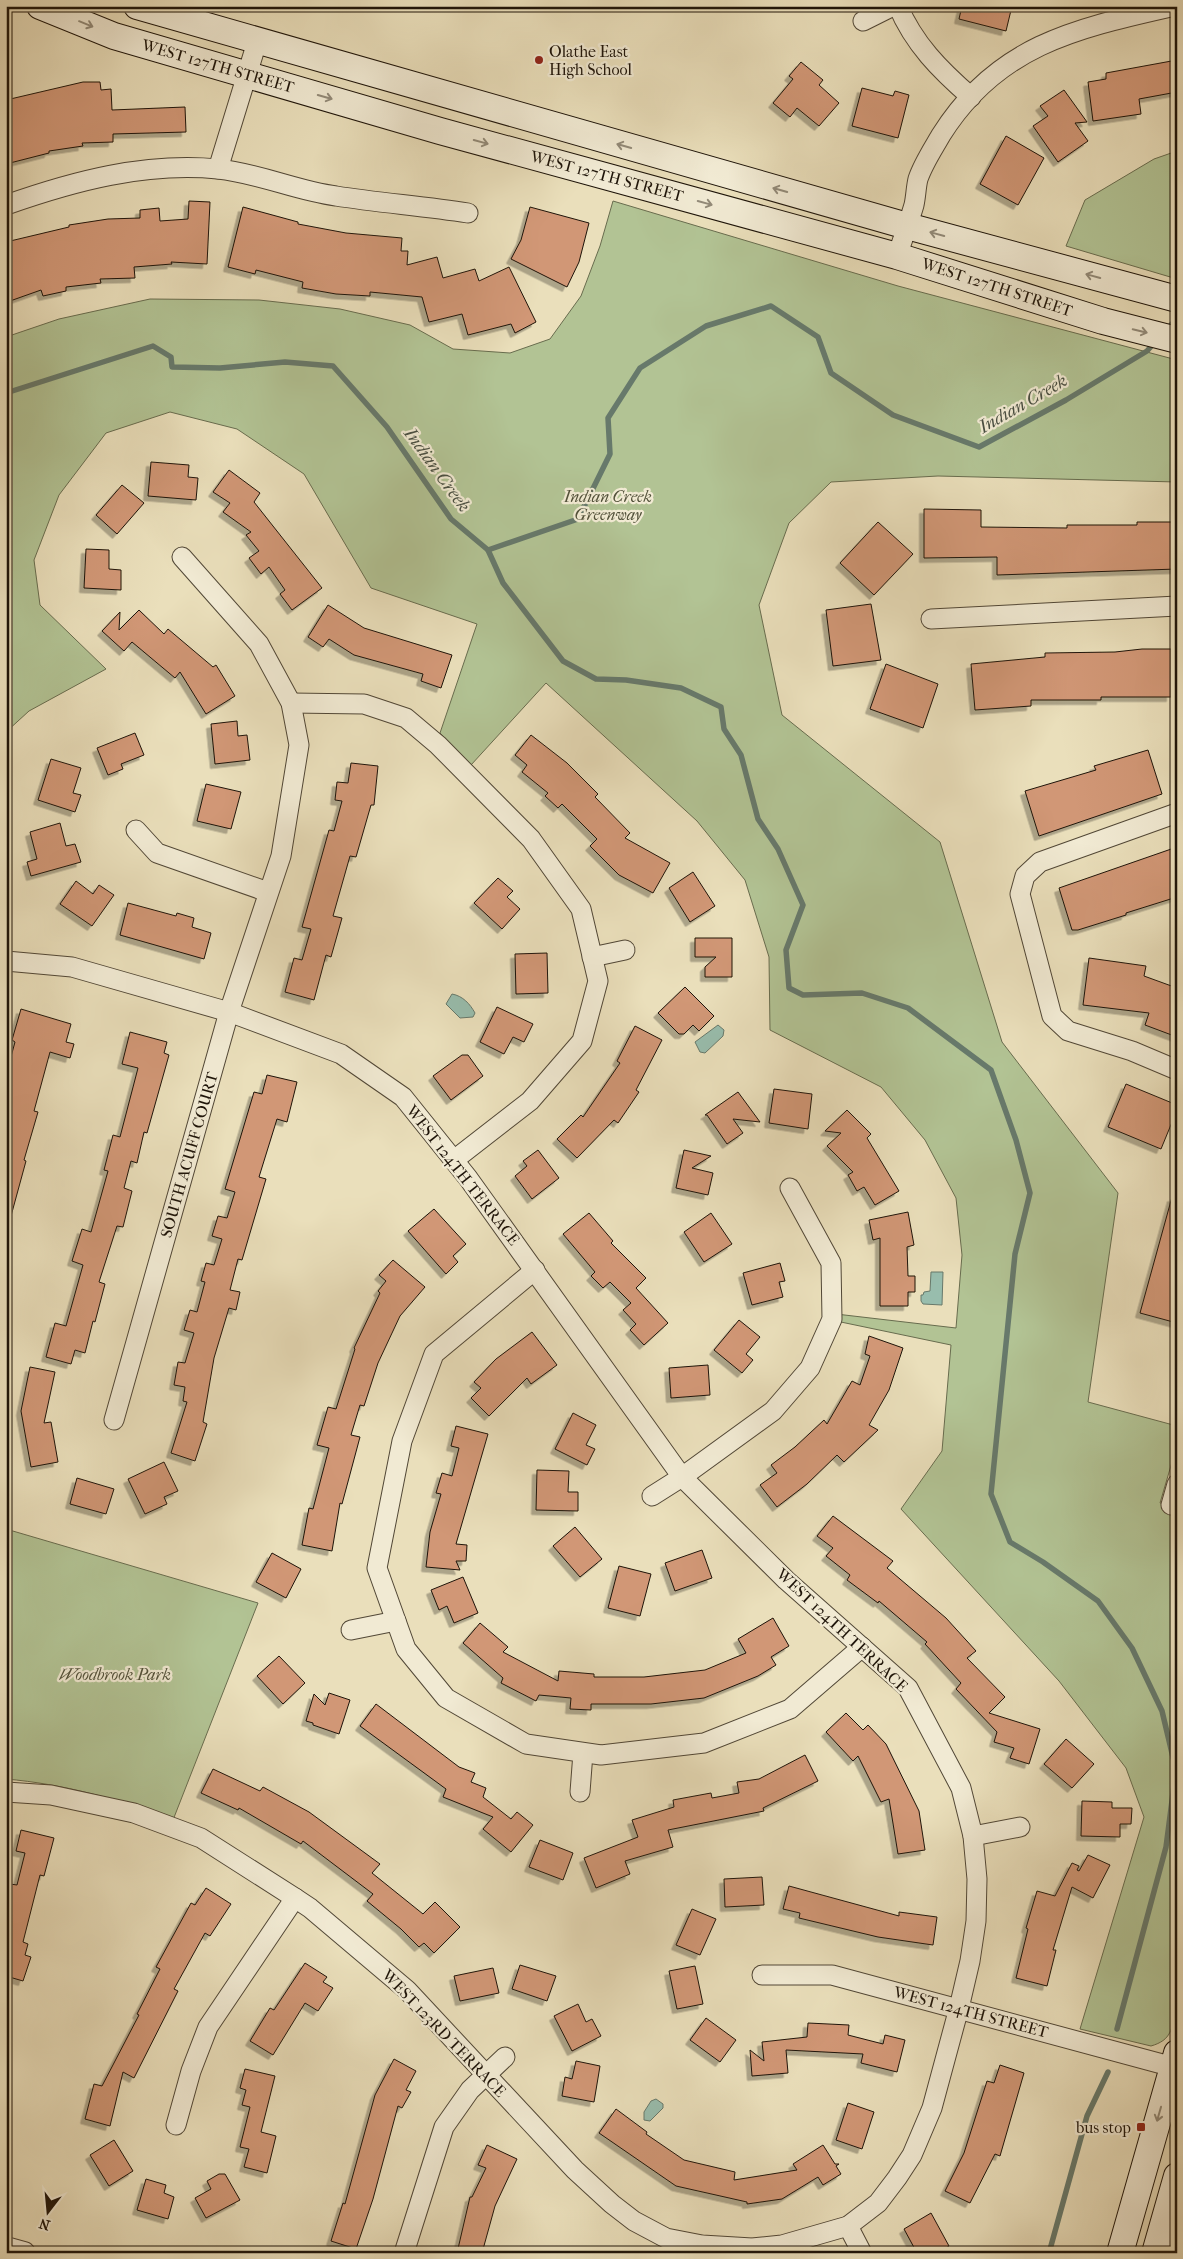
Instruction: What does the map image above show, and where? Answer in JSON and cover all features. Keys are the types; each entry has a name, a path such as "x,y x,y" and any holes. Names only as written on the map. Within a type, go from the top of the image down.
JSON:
{"main road":[{"name":"WEST 127TH STREET","path":"40,6 114,36 440,131 898,256 1104,321 1177,340"},
{"name":"WEST 127TH STREET","path":"138,6 257,42 907,226 1177,299"},
{"path":"1120,2253 1175,2063"},
{"path":"1155,2253 1177,2176"}],"street":[{"path":"863,21 893,6"},
{"path":"898,6 919,46 939,69 971,97"},
{"path":"898,256 914,204 918,178 951,120 995,74 1043,43 1077,30 1175,6"},
{"path":"218,169 257,42"},
{"path":"6,204 88,179 130,172 218,169 335,196 423,205 468,213"},
{"name":"SOUTH ACUFF COURT","path":"114,1420 229,1012 281,856 299,744 291,703 259,644 182,557"},
{"path":"931,619 1177,606"},
{"path":"291,703 364,704 406,718 438,745 531,839 581,909 598,981 582,1041 530,1101 454,1160"},
{"path":"1177,813 1040,862 1025,876 1020,894 1052,1016 1068,1031 1132,1051 1177,1070"},
{"path":"136,830 157,853 268,892"},
{"path":"592,957 625,950"},
{"name":"WEST 124TH TERRACE","path":"6,961 72,966 229,1012 342,1054 403,1098 454,1160 535,1270 682,1477 786,1580 908,1688 961,1788 973,1836 977,1879 976,1921 970,1961 959,2008"},
{"path":"652,1496 682,1477 772,1411 810,1368 832,1319 830,1263 790,1188"},
{"path":"535,1270 434,1354 402,1442 377,1568 406,1649 446,1698 526,1744 601,1756 704,1743 790,1709 862,1647"},
{"path":"1171,1505 1177,1484"},
{"path":"351,1630 396,1621"},
{"path":"580,1792 583,1753"},
{"name":"WEST 123RD TERRACE","path":"6,1792 51,1795 141,1815 201,1838 310,1908 407,1990 574,2170 612,2204 664,2245 752,2248 782,2245 848,2226 878,2203 898,2178 912,2156 932,2108 959,2008"},
{"path":"973,1836 1020,1827"},
{"path":"176,2125 191,2070 208,2027 295,1898"},
{"name":"WEST 124TH STREET","path":"762,1975 832,1975 1175,2063"},
{"path":"404,2253 444,2127 470,2090 505,2057"},
{"path":"848,2226 862,2253"},
{"path":"6,2248 24,2253"}],"green space":[{"path":"1177,151 1177,279 1066,246 1085,200 1154,159"},
{"name":"Indian Creek Greenway","path":"613,201 898,286 1177,360 1177,482 938,476 831,482 789,523 759,605 782,715 940,842 1002,1042 1118,1193 1088,1402 1177,1426 1177,1445 1160,1503 1177,1507 1177,2010 1170,2033 1158,2044 1151,2046 1080,2029 1144,1817 1126,1768 1059,1681 901,1509 942,1451 951,1345 836,1321 836,1314 956,1328 962,1255 956,1198 925,1140 881,1087 770,1030 769,957 745,880 697,821 546,683 471,765 440,733 477,624 371,588 304,474 237,429 170,412 106,433 59,495 34,560 40,605 106,669 29,711 6,732 6,337 59,319 150,299 259,300 340,309 410,325 453,349 510,353 550,339 581,296 600,246"},
{"name":"Woodbrook Park","path":"6,1529 258,1603 173,1820 132,1805 91,1794 27,1781 6,1779"}],"shaded area":[{"path":"452,994 460,997 468,1004 475,1013 473,1017 460,1018 446,1004"},
{"path":"718,1025 724,1030 723,1036 705,1053 700,1052 695,1042"},
{"path":"931,1272 943,1272 942,1305 923,1304 921,1301 921,1295 924,1292 930,1291"},
{"path":"656,2099 663,2104 663,2108 650,2121 644,2120 644,2112 651,2101"}],"building":[{"path":"962,6 1012,6 1006,31 959,19"},
{"path":"1177,60 1177,92 1139,99 1141,114 1093,121 1088,82 1106,79 1106,73"},
{"path":"801,62 823,80 819,85 839,103 819,126 797,108 790,117 773,103 793,79 789,76"},
{"path":"83,82 100,82 101,90 111,89 112,110 185,107 186,132 113,134 113,142 82,143 83,146 49,151 49,153 6,164 6,100"},
{"path":"862,88 893,96 895,91 909,95 898,138 852,126"},
{"path":"1064,90 1087,122 1075,123 1088,141 1058,162 1033,126 1048,116 1040,106"},
{"path":"1006,136 1044,158 1018,205 980,184"},
{"path":"189,201 210,202 207,264 171,262 172,264 134,267 135,278 100,279 101,283 66,287 66,291 43,296 41,290 10,301 6,291 6,242 69,227 69,225 108,219 140,218 140,210 159,208 160,221 188,219"},
{"path":"243,207 298,222 298,224 346,233 402,238 401,251 408,251 407,265 437,257 443,278 475,269 479,281 509,267 536,322 515,333 511,324 468,335 462,314 429,322 422,297 370,292 370,296 336,294 302,288 303,282 256,270 255,274 228,267"},
{"path":"530,207 589,223 579,262 567,287 511,259 521,240"},
{"path":"151,462 189,465 188,477 198,478 196,500 148,496"},
{"path":"229,470 260,493 254,502 322,588 292,610 280,594 285,590 269,567 261,574 249,558 259,551 246,535 251,532 223,512 230,503 213,492"},
{"path":"122,485 144,503 117,534 96,515"},
{"path":"924,509 981,510 981,527 1067,528 1067,525 1137,525 1137,522 1177,522 1177,569 997,575 997,557 924,558"},
{"path":"878,522 913,554 874,595 840,563"},
{"path":"86,549 109,550 109,569 121,570 121,590 84,588"},
{"path":"871,604 881,660 833,666 826,610"},
{"path":"328,605 364,628 452,655 441,688 421,681 423,674 354,655 329,639 323,647 308,637"},
{"path":"139,610 164,634 168,629 213,667 216,665 235,696 206,714 180,672 175,678 132,642 124,651 102,631 120,612 119,630"},
{"path":"1142,649 1171,649 1171,697 1031,700 1031,706 975,710 971,664 1045,657 1045,653 1115,652"},
{"path":"886,664 938,684 923,728 870,709"},
{"path":"237,721 238,736 247,735 250,760 215,764 211,724"},
{"path":"135,733 144,755 121,764 123,769 108,775 97,748"},
{"path":"531,735 567,763 598,794 595,797 630,833 625,838 670,863 653,893 619,875 590,846 597,839 562,804 558,808 545,796 548,793 522,772 527,765 515,755"},
{"path":"1148,750 1162,794 1039,836 1025,791 1096,770 1094,766"},
{"path":"51,759 81,768 73,793 81,795 75,812 38,800"},
{"path":"351,763 378,766 374,805 371,805 356,857 350,856 333,916 342,918 331,957 326,955 314,1000 285,992 294,958 302,960 311,929 302,927 329,830 334,831 342,801 335,800 337,782 348,783"},
{"path":"206,784 241,792 231,829 197,821"},
{"path":"60,823 66,846 75,844 81,862 31,876 27,862 37,859 30,832"},
{"path":"1177,847 1177,897 1126,913 1126,915 1078,930 1072,930 1059,888"},
{"path":"693,872 715,906 690,922 669,888"},
{"path":"498,878 513,891 507,897 520,909 502,929 474,903"},
{"path":"76,881 93,894 99,885 114,895 92,926 60,904"},
{"path":"128,903 176,916 177,913 194,918 192,927 211,933 204,959 120,935"},
{"path":"695,938 732,938 732,977 705,977 705,967 716,957 695,957"},
{"path":"547,953 548,993 516,994 515,954"},
{"path":"1089,958 1146,966 1144,976 1177,988 1177,1037 1145,1025 1149,1013 1083,1005"},
{"path":"685,987 714,1016 699,1031 693,1025 684,1034 679,1034 658,1013"},
{"path":"497,1007 533,1024 524,1042 513,1037 504,1054 480,1042"},
{"path":"21,1009 71,1024 66,1042 74,1044 70,1058 50,1052 34,1111 38,1112 11,1216 6,1215 6,1075 15,1042 12,1040"},
{"path":"635,1026 662,1040 636,1090 639,1092 618,1123 614,1120 577,1158 557,1139 581,1115 583,1117 620,1063 617,1061"},
{"path":"130,1032 167,1042 164,1053 169,1055 147,1133 144,1132 137,1163 131,1161 124,1188 132,1191 123,1227 117,1226 99,1282 105,1284 95,1322 93,1321 85,1353 75,1350 71,1364 46,1357 55,1323 66,1326 83,1265 72,1261 82,1229 91,1232 108,1171 104,1170 113,1135 120,1137 138,1068 122,1064"},
{"path":"462,1055 468,1055 483,1076 451,1100 433,1076"},
{"path":"267,1075 297,1082 287,1122 277,1119 259,1177 266,1179 242,1260 238,1259 230,1290 240,1292 236,1310 229,1308 214,1358 203,1422 207,1424 195,1461 171,1453 187,1402 183,1401 185,1387 174,1385 178,1362 185,1363 194,1333 184,1330 190,1310 197,1312 205,1282 201,1281 206,1263 214,1265 222,1239 212,1236 218,1216 227,1218 235,1192 225,1189 254,1092 262,1094"},
{"path":"1126,1084 1177,1105 1177,1110 1161,1149 1108,1127"},
{"path":"774,1089 812,1094 808,1129 769,1123"},
{"path":"738,1092 760,1122 733,1119 743,1133 727,1144 707,1115 705,1115"},
{"path":"847,1110 871,1134 867,1138 899,1191 875,1205 864,1187 857,1191 848,1175 853,1172 827,1146 841,1133 825,1131"},
{"path":"538,1150 559,1178 532,1199 515,1176 527,1166 523,1161"},
{"path":"684,1150 711,1156 692,1168 713,1173 708,1195 676,1188"},
{"path":"1172,1197 1177,1198 1177,1323 1140,1313"},
{"path":"434,1209 466,1244 453,1256 458,1262 446,1274 408,1231"},
{"path":"908,1212 914,1245 907,1247 908,1276 915,1276 915,1292 908,1292 908,1306 880,1306 880,1238 873,1240 869,1220"},
{"path":"589,1213 613,1241 611,1243 646,1278 636,1288 668,1323 644,1345 630,1330 636,1324 623,1310 631,1303 610,1282 603,1288 591,1276 595,1272 563,1234"},
{"path":"711,1213 732,1244 704,1262 684,1232"},
{"path":"393,1260 425,1287 400,1316 378,1363 364,1406 360,1405 351,1435 360,1437 342,1504 340,1503 332,1551 302,1545 309,1508 313,1509 329,1448 317,1445 328,1407 336,1409 354,1348 380,1293 378,1291 386,1281 379,1275"},
{"path":"780,1263 785,1281 779,1282 783,1297 752,1305 743,1273"},
{"path":"739,1320 760,1337 746,1354 753,1360 742,1373 714,1350"},
{"path":"532,1332 557,1365 531,1384 527,1378 489,1416 471,1398 481,1388 474,1382 496,1359"},
{"path":"869,1336 903,1348 889,1390 869,1425 878,1430 844,1462 837,1455 807,1484 777,1507 760,1485 777,1473 771,1465 795,1447 824,1420 827,1424 852,1381 860,1385 870,1356 865,1354"},
{"path":"708,1365 710,1395 671,1398 669,1368"},
{"path":"30,1367 55,1372 44,1423 51,1422 58,1462 31,1467 21,1411"},
{"path":"573,1413 596,1425 586,1445 595,1449 587,1465 555,1449"},
{"path":"456,1426 488,1434 456,1544 467,1545 466,1561 456,1561 460,1570 426,1567 430,1532 441,1494 436,1493 442,1473 452,1476 459,1448 451,1446"},
{"path":"164,1462 178,1491 164,1497 167,1504 145,1514 128,1479"},
{"path":"537,1470 569,1471 568,1492 578,1492 578,1511 536,1510"},
{"path":"77,1478 114,1489 106,1514 70,1504"},
{"path":"833,1516 893,1561 887,1568 946,1618 976,1651 967,1658 1005,1697 989,1713 1040,1729 1029,1764 1010,1758 1014,1748 994,1742 997,1732 956,1689 961,1683 925,1644 927,1642 879,1601 878,1603 847,1580 850,1575 826,1556 833,1548 817,1536"},
{"path":"575,1527 602,1559 580,1577 553,1546"},
{"path":"702,1550 712,1578 675,1591 665,1563"},
{"path":"272,1553 301,1569 286,1598 256,1582"},
{"path":"619,1566 651,1574 640,1616 608,1608"},
{"path":"463,1577 478,1613 454,1623 447,1606 439,1610 431,1590"},
{"path":"773,1618 789,1646 771,1657 776,1665 758,1676 704,1698 651,1704 591,1704 591,1710 570,1709 571,1698 539,1695 536,1701 501,1683 503,1678 463,1643 480,1623 508,1647 503,1652 558,1681 559,1671 594,1674 594,1677 644,1677 705,1670 746,1653 738,1639"},
{"path":"279,1656 305,1683 283,1704 257,1676"},
{"path":"329,1693 350,1700 339,1734 306,1721 314,1694 325,1705"},
{"path":"376,1704 459,1767 475,1773 471,1782 486,1788 483,1797 511,1819 517,1812 533,1825 511,1852 483,1829 493,1817 443,1797 446,1789 360,1726"},
{"path":"846,1713 863,1730 868,1725 886,1744 919,1811 925,1850 898,1854 889,1799 881,1802 858,1756 853,1761 826,1732"},
{"path":"1066,1739 1094,1764 1072,1788 1044,1764"},
{"path":"805,1755 818,1781 763,1808 764,1811 668,1830 673,1847 625,1861 630,1874 596,1888 584,1858 638,1837 632,1820 674,1807 673,1800 711,1793 712,1798 739,1793 737,1782 759,1779"},
{"path":"213,1769 260,1791 263,1787 309,1812 380,1864 372,1873 423,1914 435,1902 460,1927 434,1953 424,1943 419,1947 401,1929 367,1901 373,1894 303,1841 301,1844 239,1808 238,1810 201,1793"},
{"path":"1082,1801 1112,1802 1112,1808 1132,1808 1131,1824 1120,1824 1120,1837 1081,1836"},
{"path":"21,1830 54,1838 44,1876 40,1875 23,1942 28,1944 25,1955 31,1957 23,1981 6,1976 6,1897 10,1884 17,1885 25,1853 16,1851"},
{"path":"540,1840 573,1853 563,1880 529,1867"},
{"path":"1088,1855 1110,1865 1093,1898 1072,1887 1053,1950 1056,1950 1047,1986 1016,1978 1028,1929 1026,1928 1037,1891 1055,1896 1072,1863 1079,1866 1077,1870 1079,1871"},
{"path":"762,1877 764,1905 725,1907 724,1879"},
{"path":"789,1886 899,1916 899,1912 937,1917 933,1945 878,1937 799,1918 800,1913 783,1909"},
{"path":"206,1888 231,1904 210,1936 205,1933 174,1989 178,1991 134,2078 123,2072 110,2126 85,2119 94,2084 102,2086 139,2015 137,2014 160,1969 156,1967 191,1903 195,1905"},
{"path":"692,1909 716,1919 700,1955 676,1945"},
{"path":"305,1963 327,1977 323,1982 333,1988 318,2011 305,2003 273,2055 250,2041 270,2008 274,2010"},
{"path":"520,1965 556,1976 547,2001 512,1989"},
{"path":"695,1966 703,2004 677,2009 669,1971"},
{"path":"493,1968 499,1993 460,2001 454,1976"},
{"path":"578,2004 586,2022 592,2019 601,2036 572,2051 554,2016"},
{"path":"706,2018 736,2040 720,2062 690,2040"},
{"path":"808,2023 849,2025 848,2035 883,2044 885,2035 905,2040 897,2072 861,2063 863,2054 786,2050 788,2073 752,2076 750,2050 764,2061 762,2042 807,2037"},
{"path":"394,2059 416,2071 406,2090 411,2092 402,2108 398,2106 373,2199 356,2249 331,2241 343,2203 345,2204 375,2095"},
{"path":"576,2061 600,2066 594,2102 562,2096 565,2077 572,2079"},
{"path":"1000,2065 1024,2073 1000,2156 995,2154 970,2203 945,2191 964,2153 987,2081 994,2083"},
{"path":"245,2069 275,2076 261,2132 276,2136 267,2173 244,2167 249,2149 240,2147 250,2107 242,2105 246,2090 240,2088"},
{"path":"848,2103 874,2112 862,2149 836,2140"},
{"path":"616,2109 647,2132 646,2134 684,2160 735,2172 734,2180 797,2170 793,2164 823,2145 835,2164 839,2164 836,2166 841,2174 823,2185 818,2177 782,2199 747,2204 747,2202 676,2186 599,2133"},
{"path":"114,2140 133,2171 109,2186 90,2155"},
{"path":"487,2145 517,2159 495,2206 482,2253 457,2253 470,2197 472,2197 486,2168 478,2165"},
{"path":"219,2174 225,2174 240,2200 206,2218 195,2198 211,2189 207,2181"},
{"path":"146,2179 166,2185 164,2193 174,2197 168,2219 137,2210"},
{"path":"931,2213 949,2246 938,2253 917,2253 904,2229"}],"waterway":[{"name":"Indian Creek","path":"6,393 153,346 171,357 172,367 220,368 285,362 333,366 387,427 451,519 488,550 578,519 610,454 608,418 640,368 706,326 771,306 818,337 831,373 893,415 979,447 1066,400 1147,351 1155,342"},
{"name":"Indian Creek","path":"1166,330 1177,319"},
{"path":"488,550 503,583 563,661 596,679 626,680 681,688 721,707 724,729 741,755 758,819 778,849 803,905 786,950 789,988 803,995 862,993 908,1008 991,1070 1016,1140 1030,1193 1015,1254 991,1494 1010,1542 1043,1562 1098,1601 1132,1648 1162,1711 1176,1770 1166,1847 1117,2029"},
{"path":"1049,2253 1087,2116 1108,2072"}],"place":[{"name":"Olathe East High School","path":"539,60"},
{"name":"bus stop","path":"1141,2127"}]}
